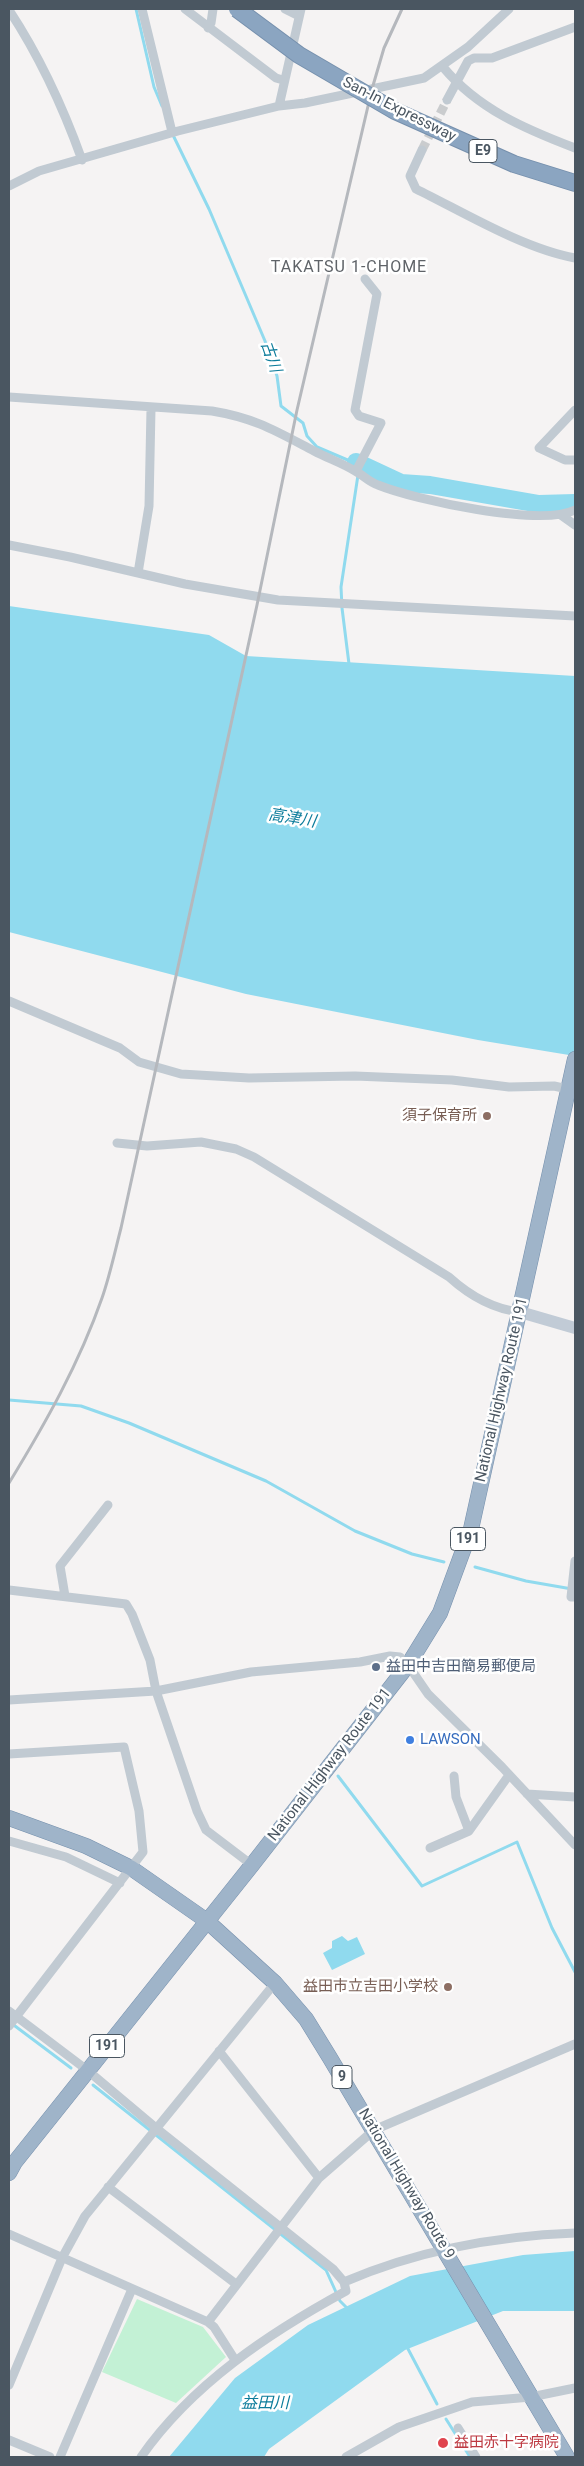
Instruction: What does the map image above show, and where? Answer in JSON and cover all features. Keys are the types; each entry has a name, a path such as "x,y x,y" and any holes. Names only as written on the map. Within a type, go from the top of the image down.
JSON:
{"highway":[{"name":"San-In Expressway","path":"237,9 299,55 397,107 514,164 575,183"},
{"name":"San-In Expressway","path":"251,9 397,107 473,139 575,175"},
{"name":"National Highway Route 191","path":"9,2173 87,2070 252,1865 408,1665 440,1613 471,1529 571,1088 575,1059"},
{"name":"National Highway Route 9","path":"9,1818 86,1846 131,1868 207,1921 275,1983 306,2019 374,2130 567,2457"}],"main road":[{"path":"520,1312 575,1328"}],"street":[{"path":"142,9 172,132"},
{"path":"185,9 276,78 283,80"},
{"path":"208,28 211,23 213,9"},
{"path":"279,106 283,80 300,13 284,9"},
{"path":"10,182 39,171 82,160 172,132 279,106 404,84 424,78 443,66 509,9"},
{"path":"9,10 29,40 52,86 70,125 82,160"},
{"path":"447,100 468,61 474,58 492,58 575,27"},
{"path":"443,66 456,83 481,103 512,122 575,148"},
{"path":"422,150 410,176 416,189 512,236 559,255 575,258"},
{"path":"356,471 382,423 359,416 355,410 377,294 365,279"},
{"path":"9,397 151,409 212,412 252,420 356,471 375,484 409,495 534,517 561,515 575,510"},
{"path":"138,574 149,506 151,409"},
{"path":"575,410 539,448 565,460 575,460"},
{"path":"561,515 575,525"},
{"path":"9,545 185,584 278,600 575,616"},
{"path":"9,1001 120,1048 140,1062 180,1074 248,1078 354,1076 452,1080 509,1087 554,1086 571,1088"},
{"path":"118,1143 147,1146 201,1142 236,1149 254,1157 449,1277 465,1292 500,1310 520,1312"},
{"path":"65,1596 60,1566 108,1505"},
{"path":"575,1561 571,1597 575,1597"},
{"path":"9,1590 126,1604 132,1614 150,1660 156,1691 197,1811 206,1830 252,1865"},
{"path":"9,1700 156,1691 251,1672 360,1662 390,1656 400,1657 408,1665 428,1694 509,1775 575,1845"},
{"path":"9,1754 124,1748 139,1811 143,1852 120,1883 12,2014 9,2026"},
{"path":"430,1848 469,1831 509,1775"},
{"path":"454,1776 456,1797 469,1831"},
{"path":"527,1794 575,1797"},
{"path":"9,1841 66,1857 120,1883"},
{"path":"9,2385 62,2258 85,2216 275,1983"},
{"path":"12,2014 87,2070 156,2128 333,2269 344,2282 346,2291 287,2323 235,2360 186,2405 141,2457"},
{"path":"208,2322 319,2178 374,2130 575,2044"},
{"path":"219,2051 319,2178"},
{"path":"108,2187 236,2284"},
{"path":"344,2282 367,2272 447,2253 479,2243 544,2234 575,2233"},
{"path":"9,2234 208,2322 214,2327 235,2360"},
{"path":"60,2457 132,2289"},
{"path":"346,2457 399,2427 472,2402 575,2388"},
{"path":"458,2428 476,2457"},
{"path":"9,2440 50,2457"}],"green space":[{"path":"137,2299 203,2327 226,2357 176,2403 102,2372"}],"water":[{"name":"高津川","path":"9,606 209,635 246,656 575,676 575,1056 478,1040 246,994 9,932"},
{"path":"342,1936 348,1941 357,1937 365,1954 332,1970 323,1953 332,1948 332,1941"},
{"name":"益田川","path":"575,2251 575,2311 503,2311 405,2350 269,2449 264,2457 169,2457 235,2378 308,2325 410,2276 523,2255"}],"waterway":[{"name":"古川","path":"136,9 154,87 162,106"},
{"name":"古川","path":"172,133 209,209 265,341 277,376 281,406 303,423 307,436 317,447 357,464"},
{"name":"古川","path":"356,462 401,483 430,485 539,504 575,503"},
{"path":"349,664 341,587 358,475"},
{"path":"9,1400 81,1406 129,1423 266,1481 355,1531 412,1554 444,1562"},
{"path":"475,1567 526,1581 572,1589"},
{"path":"338,1776 422,1886 517,1842 552,1928 575,1972"},
{"path":"11,2023 71,2068"},
{"path":"93,2085 326,2270 340,2301 348,2309"},
{"path":"407,2347 437,2404"},
{"path":"446,2419 470,2457"}],"tunnel":[{"path":"422,150 447,100"}],"railway":[{"path":"9,1483 72,1370 93,1322 110,1272 257,605 297,410 372,89 384,48 402,9"}],"place":[{"name":"須子保育所","path":"487,1116"},
{"name":"益田中吉田簡易郵便局","path":"376,1667"},
{"name":"LAWSON","path":"410,1740"},
{"name":"益田市立吉田小学校","path":"448,1987"},
{"name":"益田赤十字病院","path":"443,2443"}],"district":[{"name":"TAKATSU 1-CHOME","path":"349,268"}]}
